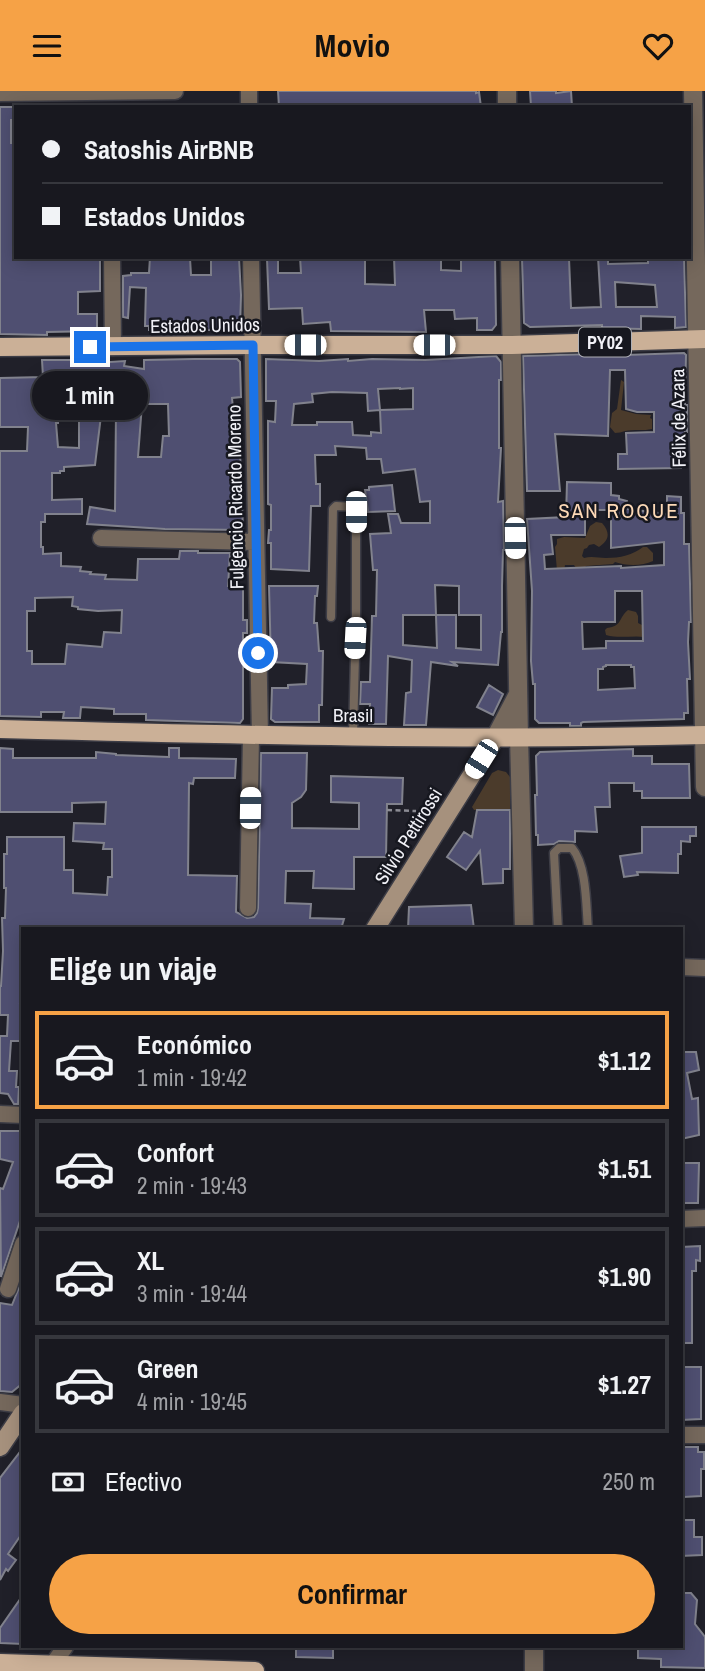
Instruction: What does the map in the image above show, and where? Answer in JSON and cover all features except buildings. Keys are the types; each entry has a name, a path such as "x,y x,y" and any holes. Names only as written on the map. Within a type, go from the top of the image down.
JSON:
{"main road":[{"name":"Estados Unidos","path":"0,347 512,345 702,339"},
{"name":"Brasil","path":"0,729 255,736 705,735"},
{"name":"Silvio Pettirossi","path":"376,927 495,737"},
{"path":"10,1438 21,1417"},
{"path":"0,1663 51,1667 255,1671"}],"street":[{"path":"0,93 175,91"},
{"name":"Félix de Azara","path":"693,91 702,339 705,787"},
{"path":"112,259 113,347"},
{"name":"Fulgencio Ricardo Moreno","path":"248,908 255,736 256,542 251,259"},
{"path":"510,259 524,927"},
{"path":"101,538 256,542"},
{"name":"Silvio Pettirossi","path":"495,737 518,692"},
{"path":"683,967 705,968"},
{"path":"0,1114 21,1115"},
{"path":"683,1219 705,1218"},
{"path":"8,1289 21,1250"},
{"path":"0,1402 21,1405"},
{"path":"683,1435 705,1436"},
{"path":"51,1667 64,1648"},
{"path":"534,1648 534,1671"}],"lane":[{"path":"331,617 332,509 336,506 354,507 356,616 353,736"},
{"path":"558,927 554,853 559,848 572,848 579,857 588,927"}],"path":[{"path":"387,810 416,811"}],"shaded area":[{"path":"621,380 624,382 621,410 651,415 652,429 615,433 610,427 612,413 617,409"},
{"path":"596,522 605,526 607,539 599,547 594,544 584,549 584,558 621,557 647,547 653,553 653,561 639,565 615,562 586,566 582,571 578,571 574,565 565,565 564,571 557,571 557,539 585,538 590,526"},
{"path":"628,610 636,612 638,623 644,626 645,637 606,635 605,630 618,624"},
{"path":"498,770 506,772 510,777 510,810 474,810 472,807 492,773"}],"district":[{"name":"SAN ROQUE","path":"619,510"}],"route":[{"path":"90,347 253,345 258,653"}]}
